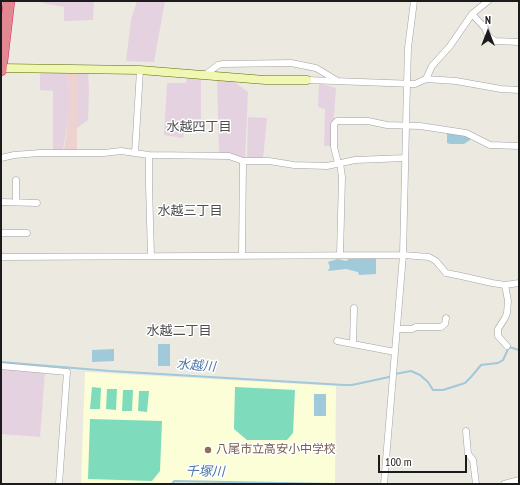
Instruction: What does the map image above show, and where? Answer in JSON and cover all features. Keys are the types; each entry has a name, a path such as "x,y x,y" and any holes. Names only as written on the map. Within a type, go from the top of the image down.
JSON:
{"highway":[{"path":"1,68 10,1"}],"street":[{"path":"384,484 403,255 406,84 408,48 414,1"},
{"path":"426,79 432,66 450,46 479,4 488,1"},
{"path":"472,14 484,28 488,36 495,41 519,42"},
{"path":"205,75 218,65 223,64 291,63 316,68 337,81"},
{"path":"1,68 140,70 265,80 392,82 406,84 415,84 426,79 456,81 501,89 519,90"},
{"path":"135,153 140,70"},
{"path":"340,255 342,177 334,147 334,124 337,121 368,121 387,125 420,126 466,133 490,145 519,146"},
{"path":"1,158 14,155 40,153 104,153 121,151 149,155 229,156 243,161 269,161 294,165 327,166 355,160 405,158"},
{"path":"149,155 148,185 151,256"},
{"path":"242,255 243,161"},
{"path":"16,180 16,202"},
{"path":"1,202 37,203"},
{"path":"1,233 27,233"},
{"path":"1,257 403,255 429,257 436,261 446,273 505,285 519,283"},
{"path":"505,285 508,301 507,312 506,318 498,329 498,336 507,346"},
{"path":"353,344 354,308"},
{"path":"397,329 412,329 416,327 441,328 445,324 446,318"},
{"path":"337,341 395,352"},
{"path":"1,366 67,372 59,484"},
{"path":"466,431 468,454 473,460 476,484"},
{"path":"504,484 519,480"}],"shaded area":[{"path":"43,1 94,1 93,20 64,21 64,7 42,3"},
{"path":"137,1 165,1 154,62 126,61 131,20"},
{"path":"40,72 66,72 69,87 69,115 63,150 53,150 53,91 40,90"},
{"path":"66,72 77,73 77,151 64,150 69,115 69,87"},
{"path":"77,73 88,73 89,88 88,120 77,128"},
{"path":"187,77 201,78 201,119 187,119 183,138 164,135 167,83 186,83"},
{"path":"217,79 233,81 248,92 245,159 219,154"},
{"path":"319,83 336,88 334,118 332,124 333,146 324,146 325,109 318,107"},
{"path":"248,117 267,118 263,159 247,159"},
{"path":"1,369 45,371 40,437 1,434"},
{"name":"八尾市立高安小中学校","path":"85,372 336,386 335,484 174,481 172,484 81,484"}],"green space":[{"path":"92,387 101,388 100,409 90,409"},
{"path":"235,387 295,390 293,433 287,440 247,440 234,429"},
{"path":"107,389 117,389 116,410 106,409"},
{"path":"123,390 133,390 132,411 122,411"},
{"path":"139,391 149,391 147,412 138,411"},
{"path":"90,419 162,421 160,471 152,481 88,479"}],"water":[{"path":"447,133 470,137 470,140 464,144 450,144 447,143"},
{"path":"376,258 376,274 359,275 358,272 346,269 328,271 330,267 328,262 338,259 346,261 349,259"},
{"path":"158,344 170,344 170,366 158,366"},
{"path":"114,349 114,361 92,362 92,350"},
{"path":"314,394 326,394 326,416 314,416"}],"waterway":[{"name":"水越川","path":"395,374 411,371 420,375 428,382 433,390 443,390 465,383 481,365 498,363 503,360 509,347 519,350"},
{"name":"水越川","path":"1,362 110,371 344,385 352,385 389,377"},
{"name":"千塚川","path":"172,484 174,481 335,484"}],"place":[{"name":"八尾市立高安小中学校","path":"208,450"}],"district":[{"name":"水越四丁目","path":"199,127"},
{"name":"水越三丁目","path":"190,211"},
{"name":"水越二丁目","path":"179,331"}]}
